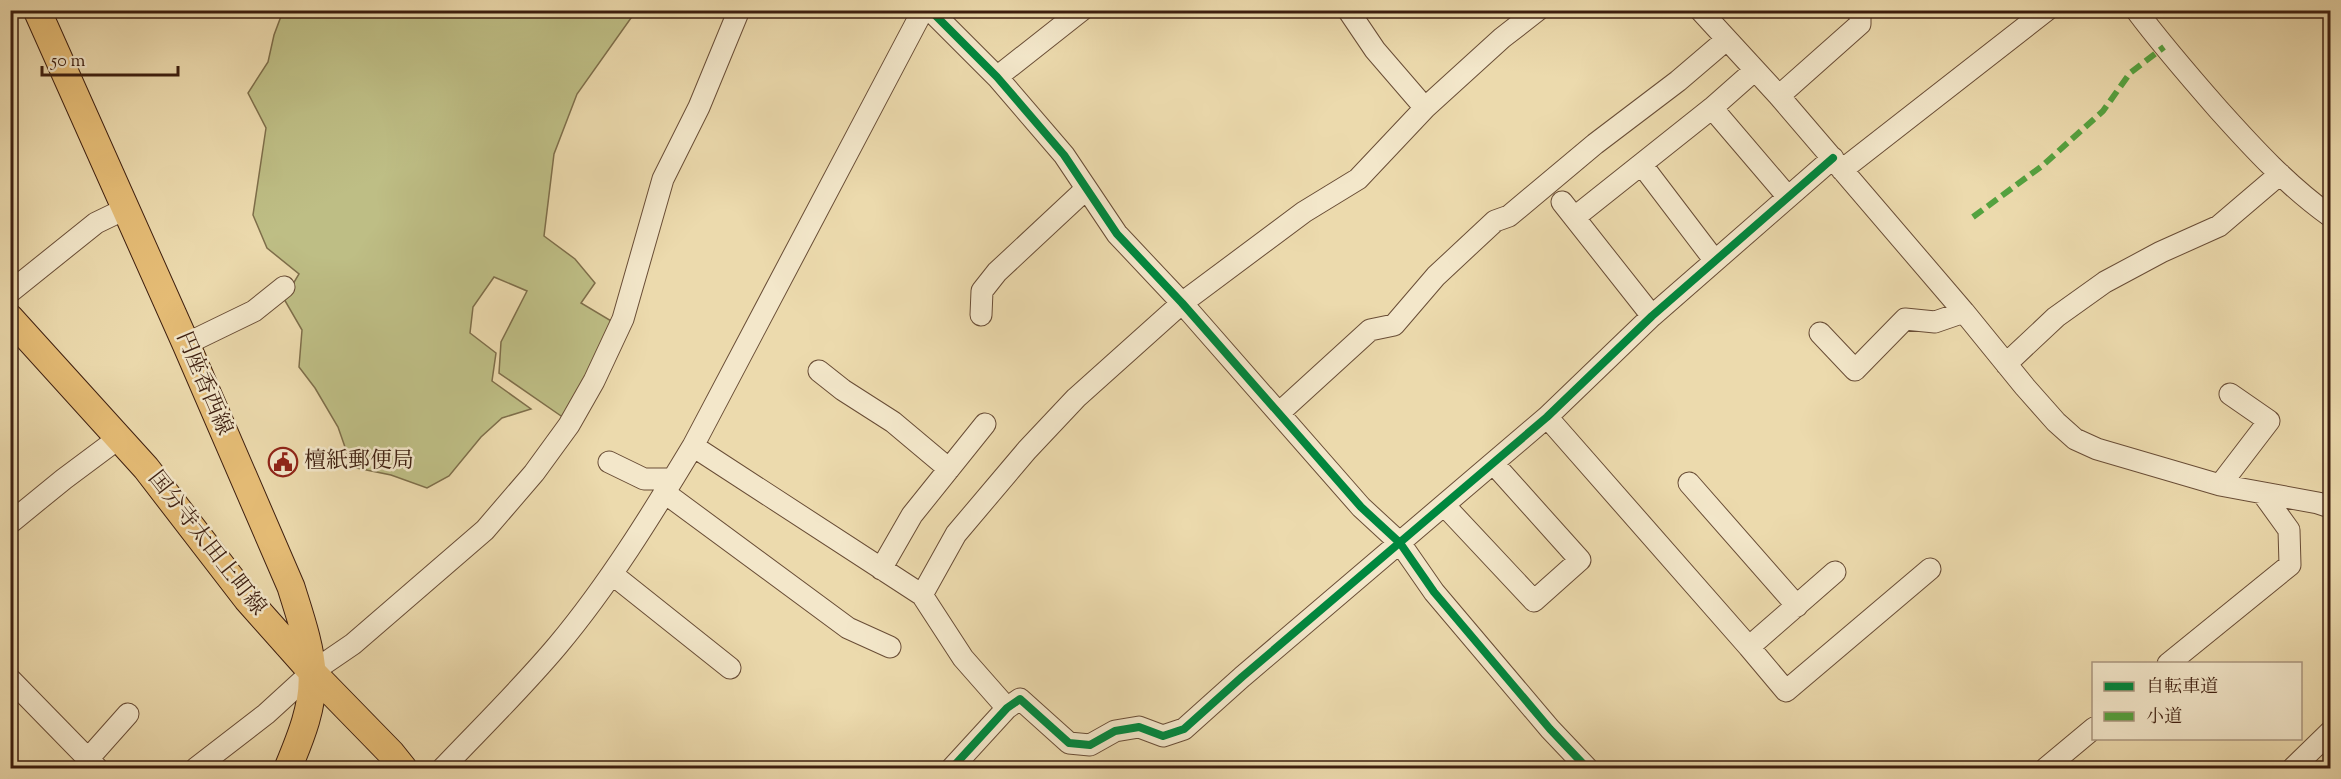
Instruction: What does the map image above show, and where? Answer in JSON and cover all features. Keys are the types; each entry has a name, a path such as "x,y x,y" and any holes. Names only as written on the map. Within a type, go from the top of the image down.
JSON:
{"main road":[{"name":"円座香西線","path":"37,10 186,344 291,587 312,672 308,708 288,768"},
{"name":"国分寺太田上町線","path":"10,318 146,468 247,599 312,672 404,768"}],"street":[{"path":"196,768 266,714 312,672 353,644 485,530 534,472 569,425 594,381 623,319 663,179 699,107 739,10"},
{"path":"443,768 558,645 612,574 669,486 693,446 923,10"},
{"path":"930,10 997,77 1064,155 1117,234 1182,303 1361,507 1400,543 1434,592 1550,729 1587,768"},
{"path":"997,77 1082,10"},
{"path":"1348,10 1375,50 1425,108"},
{"path":"922,595 956,534 1027,450 1076,398 1182,303 1304,212 1358,179 1425,108 1502,38 1538,10"},
{"path":"1700,10 1779,96 2056,422 2075,439 2097,449 2220,484 2331,507"},
{"path":"1779,96 1860,24 1860,10"},
{"path":"952,768 1007,708 1020,699 1069,743 1090,745 1115,731 1139,727 1163,736 1184,729 1547,417 1652,316 1788,197 1837,164 2047,10"},
{"path":"2136,10 2164,47 2258,153 2306,198 2331,216"},
{"path":"1279,413 1371,330 1394,325 1436,276 1495,221 1509,216 1594,144 1678,81 1726,40"},
{"path":"1652,316 1568,210 1642,165 1755,70"},
{"path":"1712,108 1788,197"},
{"path":"1642,165 1715,261"},
{"path":"2006,364 2056,317 2105,282 2161,252 2219,226 2280,174"},
{"path":"981,315 982,291 997,272 1086,189"},
{"path":"10,292 96,223 125,209"},
{"path":"186,344 254,311 284,287"},
{"path":"1820,333 1855,370 1905,319 1935,322 1964,312"},
{"path":"819,371 843,390 893,422 949,469"},
{"path":"2220,484 2269,421 2230,394"},
{"path":"1547,417 1786,691 1929,569"},
{"path":"881,569 912,515 985,424"},
{"path":"10,523 119,438"},
{"path":"693,446 922,595 963,657 1007,708"},
{"path":"609,462 644,479 669,486 848,628 891,647"},
{"path":"1444,505 1533,600 1580,560 1493,463"},
{"path":"1689,483 1797,606"},
{"path":"2169,662 2290,565 2289,530 2263,494"},
{"path":"1749,648 1835,572"},
{"path":"612,574 730,668"},
{"path":"11,680 93,764 128,714"},
{"path":"2046,768 2092,730"},
{"path":"2294,768 2331,732"}],"green space":[{"path":"283,11 636,11 577,94 554,154 544,236 575,259 595,283 581,303 613,322 564,418 499,373 501,342 527,291 494,277 473,307 470,333 496,353 492,381 531,409 502,418 481,437 449,476 427,488 391,475 352,467 338,427 315,388 299,367 302,330 284,299 299,274 267,248 253,215 266,128 248,93 268,62 274,35"}],"marked path":[{"path":"1973,217 2042,166 2103,111 2130,73 2164,47"}],"cycle path":[{"path":"930,10 997,77 1064,155 1117,234 1182,303 1361,507 1400,543 1434,592 1550,729 1587,768"},
{"path":"952,768 1007,708 1020,699 1069,743 1090,745 1115,731 1139,727 1163,736 1184,729 1547,417 1652,316 1833,158"}],"place":[{"name":"檀紙郵便局","path":"283,462"}]}
